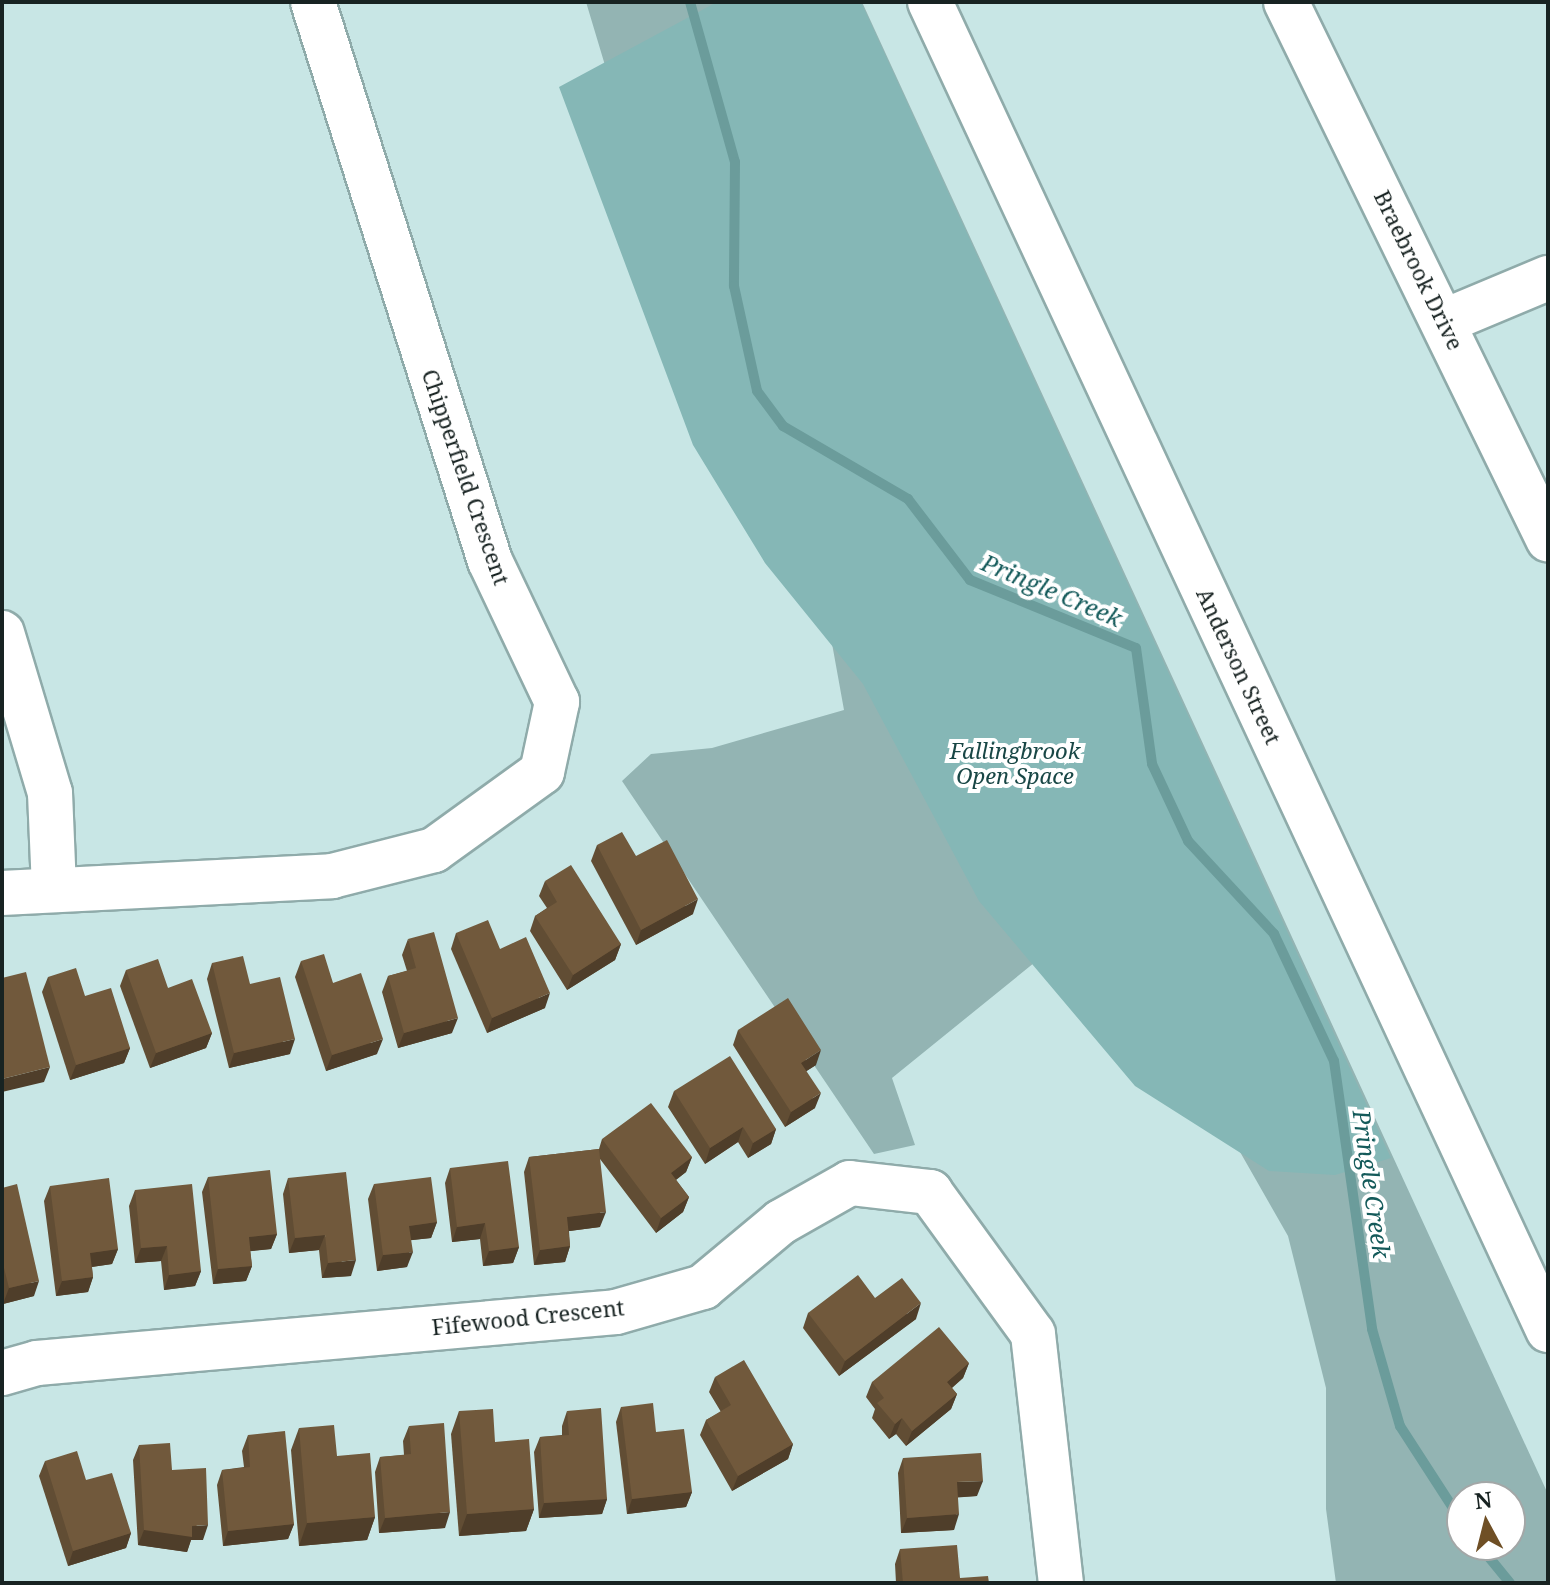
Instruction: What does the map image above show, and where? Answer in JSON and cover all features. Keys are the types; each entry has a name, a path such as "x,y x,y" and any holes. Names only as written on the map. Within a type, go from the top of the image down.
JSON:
{"street":[{"name":"Chipperfield Crescent","path":"2,893 332,876 434,850 542,772 557,702 490,561 313,2"},
{"name":"Anderson Street","path":"930,2 1546,1319"},
{"name":"Braebrook Drive","path":"1286,2 1445,321 1548,539"},
{"path":"1445,321 1548,278"},
{"path":"2,633 50,793 54,888"},
{"name":"Fifewood Crescent","path":"2,1373 37,1363 616,1312 703,1287 781,1222 850,1183 930,1192 1033,1334 1061,1583"}],"green space":[{"name":"Fallingbrook Open Space","path":"586,2 862,2 1548,1494 1548,1583 1336,1583 1326,1509 1326,1388 1288,1236 1191,1066 1071,933 892,1078 915,1145 874,1154 622,781 651,754 712,748 844,710 831,638 683,325"},
{"name":"Fallingbrook Open Space","path":"717,2 861,2 1391,1158 1335,1175 1269,1171 1135,1086 979,901 863,684 765,563 693,445 559,87"}],"building":[{"path":"622,832 636,856 667,840 698,899 641,930 597,845"},
{"path":"571,865 621,944 573,975 535,916 557,902 545,881"},
{"path":"488,920 500,949 526,937 550,993 492,1018 456,933"},
{"path":"434,932 458,1018 404,1033 388,976 416,968 408,939"},
{"path":"324,954 333,983 361,973 383,1039 332,1055 301,961"},
{"path":"243,956 250,984 280,977 295,1039 234,1053 212,963"},
{"path":"158,959 168,988 192,979 212,1033 156,1053 126,970"},
{"path":"76,968 85,996 111,988 130,1048 76,1065 48,977"},
{"path":"26,972 50,1067 2,1079 2,978"},
{"path":"788,998 821,1050 801,1063 821,1093 791,1112 738,1030"},
{"path":"730,1056 776,1129 753,1143 743,1127 710,1148 674,1091"},
{"path":"651,1103 692,1157 671,1173 689,1197 661,1218 602,1139"},
{"path":"599,1149 606,1212 567,1217 570,1246 540,1250 529,1157"},
{"path":"508,1161 519,1247 489,1251 485,1223 457,1227 450,1168"},
{"path":"270,1170 277,1234 249,1237 252,1266 218,1269 208,1177"},
{"path":"346,1172 356,1260 328,1263 325,1235 295,1238 288,1178"},
{"path":"431,1177 437,1222 409,1226 413,1252 383,1255 374,1184"},
{"path":"109,1178 118,1249 90,1253 93,1277 62,1281 50,1186"},
{"path":"17,1184 39,1281 9,1288 2,1260 2,1188"},
{"path":"192,1184 201,1271 169,1275 167,1246 141,1248 135,1190"},
{"path":"858,1275 875,1298 902,1278 921,1303 845,1361 808,1313"},
{"path":"939,1327 969,1363 947,1382 957,1394 912,1431 902,1418 895,1424 877,1403 884,1398 872,1382"},
{"path":"744,1360 793,1444 738,1476 706,1420 731,1405 715,1377"},
{"path":"653,1403 656,1432 684,1429 692,1492 632,1499 621,1407"},
{"path":"601,1408 607,1499 544,1503 540,1437 569,1435 567,1411"},
{"path":"493,1409 495,1442 529,1439 534,1509 467,1514 459,1411"},
{"path":"444,1423 450,1512 385,1518 380,1457 411,1454 409,1426"},
{"path":"334,1425 337,1456 370,1453 375,1517 307,1523 299,1428"},
{"path":"285,1431 294,1524 228,1531 222,1470 250,1467 248,1435"},
{"path":"170,1443 172,1470 206,1468 208,1525 192,1526 192,1537 144,1530 139,1445"},
{"path":"77,1451 86,1480 112,1473 131,1533 73,1551 45,1461"},
{"path":"981,1453 983,1481 957,1482 959,1514 907,1518 903,1458"},
{"path":"957,1545 960,1578 988,1576 989,1583 903,1583 900,1549"}],"waterway":[{"name":"Pringle Creek","path":"690,2 735,162 734,286 757,391 783,426 908,499 970,580 1136,648 1152,764 1188,841 1274,934 1334,1061 1372,1329 1400,1426 1446,1497"},
{"name":"Pringle Creek","path":"1492,1561 1510,1583"}]}
